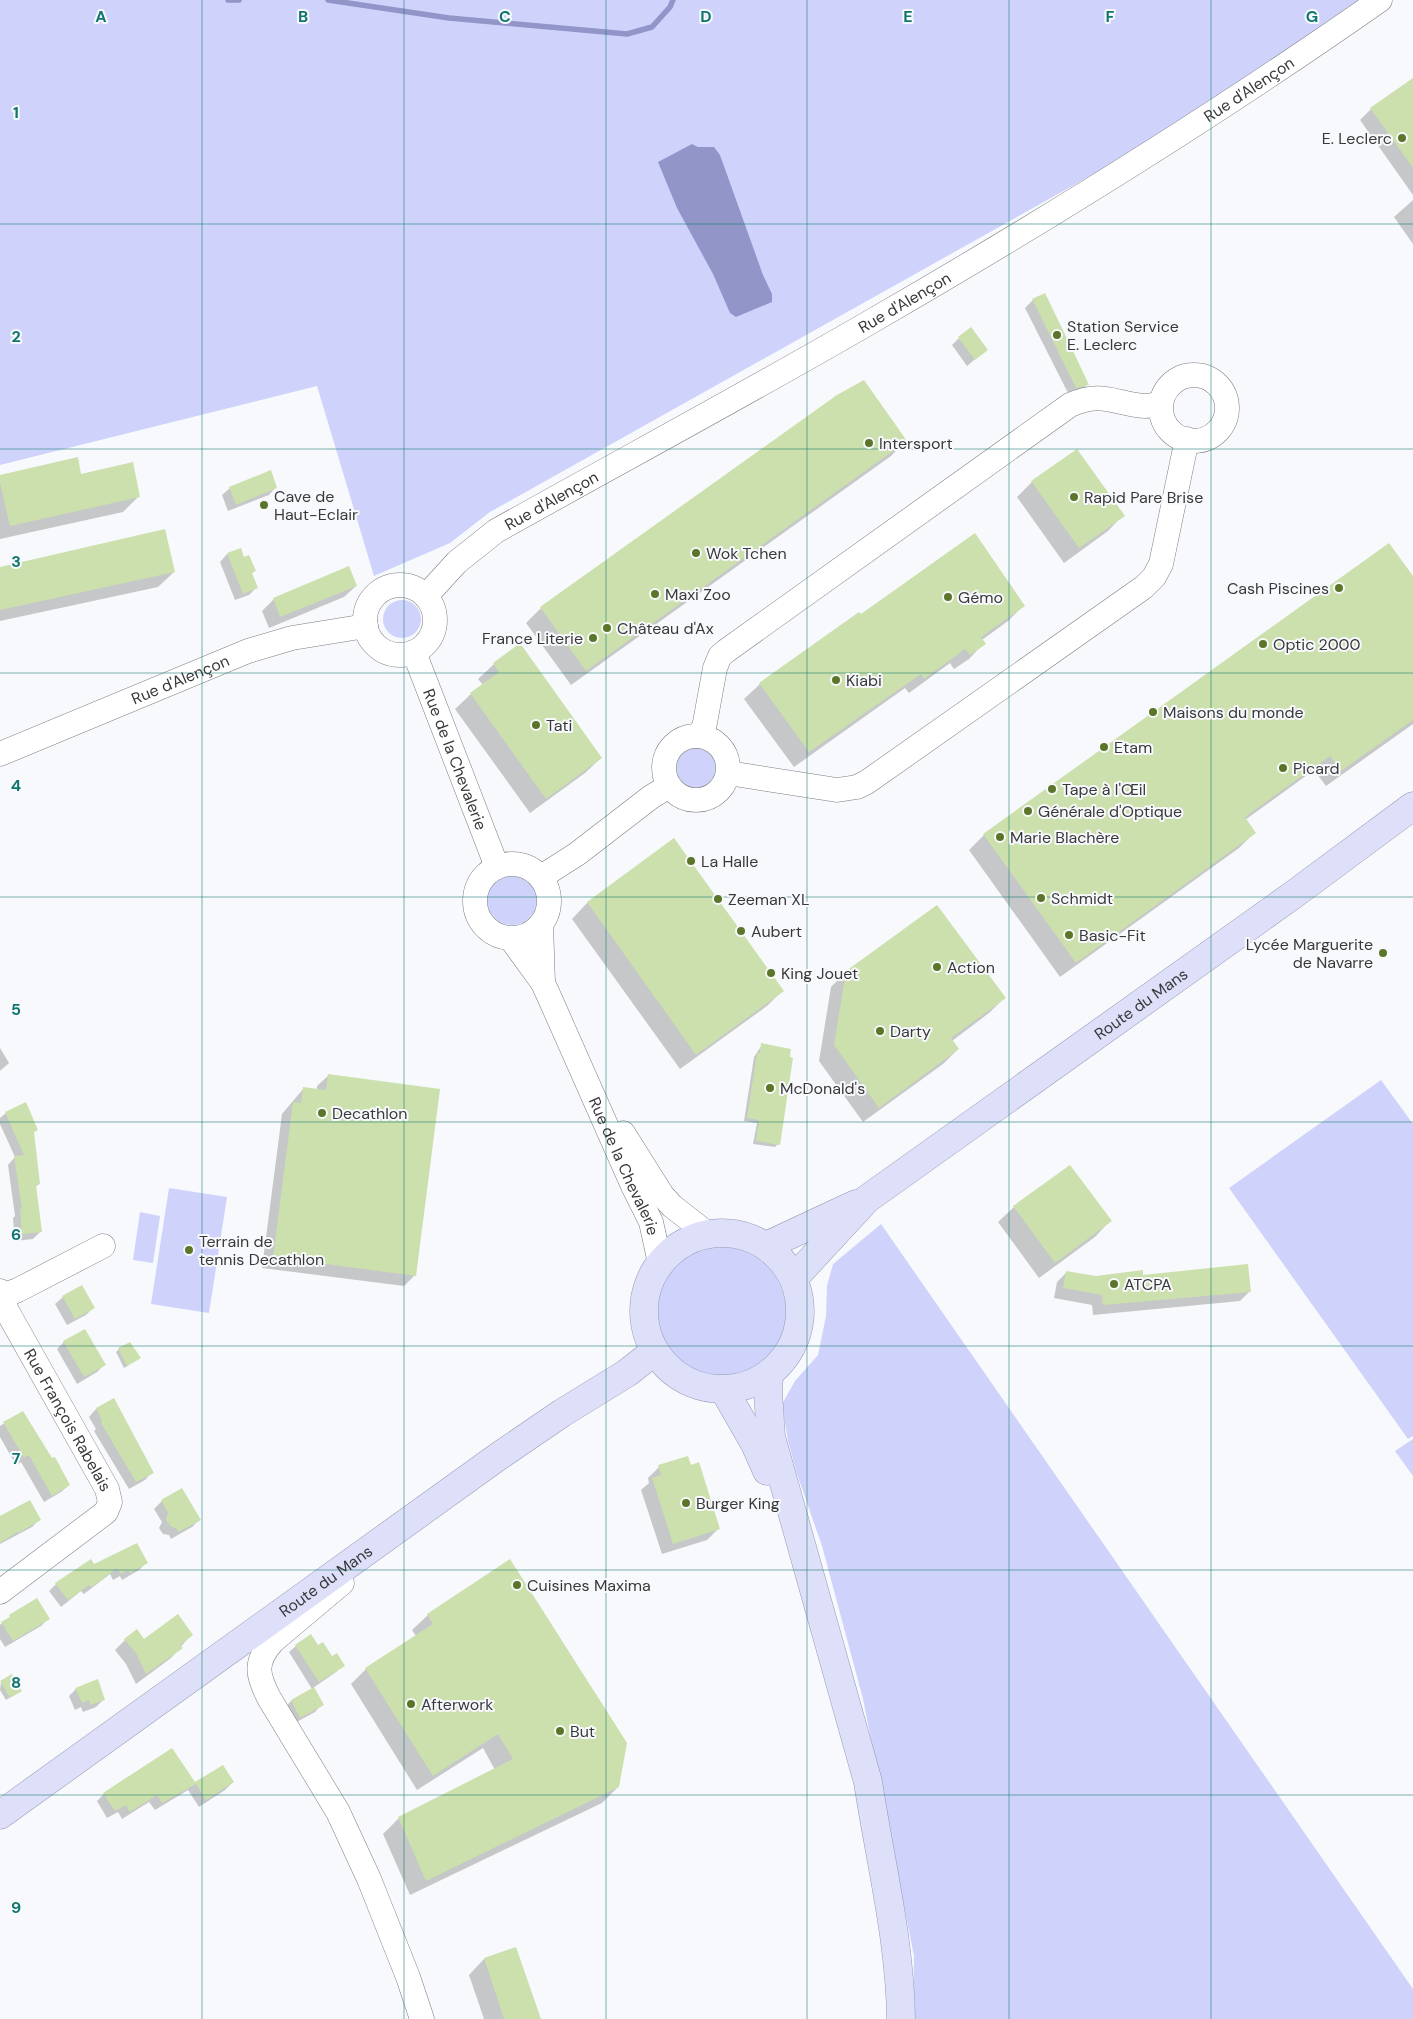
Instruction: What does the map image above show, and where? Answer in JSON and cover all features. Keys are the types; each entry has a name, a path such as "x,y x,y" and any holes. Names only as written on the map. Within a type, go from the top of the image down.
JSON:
{"main road":[{"name":"Route du Mans","path":"766,1246 867,1199 1292,895 1413,806"},
{"name":"Route du Mans","path":"794,1278 867,1199"},
{"path":"708,1234 748,1236 766,1246 783,1260 794,1278 801,1305 799,1332 788,1356 769,1375 748,1386 724,1390 703,1388 684,1380 667,1368 655,1351 646,1330 644,1306 649,1284 660,1263 673,1250 690,1239 708,1234"},
{"name":"Route du Mans","path":"0,1815 499,1456 562,1413 627,1373 655,1351"},
{"path":"769,1375 768,1392 771,1437 868,1782 876,1839 893,1925 901,2019"},
{"path":"724,1390 755,1444 774,1490 876,1839"}],"street":[{"name":"Rue d'Alençon","path":"426,596 457,562 496,531 872,321 1119,174 1314,46 1380,0"},
{"path":"1189,374 1207,377 1220,388 1227,404 1224,421 1214,434 1198,441 1187,440 1167,428 1160,412 1163,394 1174,381 1189,374"},
{"path":"698,736 704,728 717,662 726,651 1070,405 1082,400 1103,397 1146,406 1161,404"},
{"path":"728,773 837,790 862,784 1144,587 1154,577 1161,564 1187,440"},
{"path":"395,586 407,586 417,589 426,596 433,609 435,624 431,637 426,643 414,652 399,655 384,651 372,641 366,626 366,615 369,605 376,596 385,589 395,586"},
{"name":"Rue d'Alençon","path":"0,754 248,650 292,638 366,626"},
{"name":"Rue de la Chevalerie","path":"414,652 483,826 497,867"},
{"path":"698,736 706,738 721,748 728,764 728,773 718,792 705,800 689,800 681,797 669,786 664,768 669,750 681,739 698,736"},
{"path":"541,877 577,854 651,797 669,786"},
{"path":"504,864 520,864 541,877 546,885 550,901 549,910 541,926 527,936 511,939 496,934 483,925 475,907 477,887 481,879 504,864"},
{"name":"Rue de la Chevalerie","path":"541,926 543,983"},
{"name":"Rue de la Chevalerie","path":"511,939 543,983 633,1186 651,1222 660,1263"},
{"name":"Rue de la Chevalerie","path":"583,1070 662,1195 672,1206 708,1234"},
{"path":"1,1295 18,1290 103,1246"},
{"name":"Rue François Rabelais","path":"0,1592 106,1512 110,1502 107,1489 31,1355 7,1311 1,1295"},
{"path":"419,1514 335,1589 272,1641 264,1650 260,1659 259,1671 260,1681 269,1698 338,1812 372,1888 408,1977 422,2019"}],"shaded area":[{"path":"0,0 1359,0 1305,39 1108,166 490,512 450,543 374,576 317,386 0,465"},
{"path":"692,144 698,147 714,147 720,155 763,275 772,294 772,302 736,317 730,313 713,274 677,208 658,162"},
{"path":"402,600 409,601 415,606 420,612 420,626 415,632 409,637 402,638 395,637 389,632 384,626 383,619 384,612 389,606 395,601"},
{"path":"696,744 705,746 713,751 718,759 720,768 718,777 713,785 705,790 696,792 687,790 679,785 674,777 672,768 674,759 679,751 687,746"},
{"path":"507,875 517,875 530,882 537,895 537,905 530,918 517,925 507,925 498,921 491,914 487,905 487,895 491,886 498,879"},
{"path":"1381,1080 1413,1124 1413,1436 1408,1439 1229,1188"},
{"name":"Terrain de tennis Decathlon","path":"169,1188 227,1197 209,1313 151,1304"},
{"path":"140,1212 160,1216 153,1263 133,1260"},
{"path":"881,1224 1413,1989 1413,2019 913,2019 914,1956 863,1699 822,1546 797,1474 788,1441 782,1404 795,1381 818,1355 826,1316 827,1286 833,1264"},
{"path":"721,1247 734,1248 746,1252 767,1266 781,1287 785,1299 785,1325 781,1337 767,1358 746,1372 734,1376 721,1377 708,1376 696,1372 675,1358 661,1337 657,1325 656,1312 657,1299 661,1287 675,1266 696,1252 708,1248"},
{"path":"1413,1439 1413,1476 1395,1451"}],"building":[{"name":"E. Leclerc","path":"1413,78 1413,168 1370,108"},
{"name":"Station Service E. Leclerc","path":"1045,293 1089,385 1076,388 1032,299"},
{"path":"971,327 988,350 975,360 958,337"},
{"path":"864,380 907,441 586,671 540,607 837,395"},
{"path":"1077,449 1125,516 1079,548 1031,481"},
{"path":"78,457 81,474 133,462 140,497 10,526 0,483 0,475"},
{"path":"271,470 277,488 236,505 229,487"},
{"path":"165,529 175,572 0,610 0,567"},
{"path":"975,533 1025,606 981,637 986,644 970,655 965,649 924,679 921,674 809,752 759,683 859,612 861,614"},
{"path":"1389,543 1413,576 1413,720 1341,771 1330,756 1245,817 1256,833 1076,963 983,834"},
{"path":"241,548 244,557 249,555 256,571 252,573 258,588 243,594 227,553"},
{"path":"349,566 357,586 280,617 273,598"},
{"name":"Tati","path":"520,643 602,758 546,799 470,693 499,672 493,663"},
{"path":"674,838 784,991 696,1055 587,902"},
{"path":"937,905 1006,998 951,1038 959,1049 879,1108 834,1045 846,971"},
{"name":"McDonald's","path":"761,1043 791,1049 790,1057 793,1058 780,1145 756,1141 759,1120 747,1118 757,1053 760,1053"},
{"path":"328,1074 440,1089 416,1276 273,1257 293,1102 301,1103 303,1087 326,1090"},
{"path":"26,1102 38,1130 34,1132 40,1184 36,1185 42,1232 22,1234 20,1209 22,1209 14,1156 24,1155 5,1112"},
{"path":"1070,1165 1112,1221 1055,1263 1013,1206"},
{"path":"1248,1264 1251,1292 1103,1305 1102,1295 1063,1288 1066,1271 1096,1276 1143,1270 1143,1275"},
{"path":"82,1285 95,1308 75,1319 62,1296"},
{"path":"85,1329 106,1365 84,1377 63,1341"},
{"path":"130,1342 141,1358 127,1366 118,1348"},
{"path":"114,1398 154,1473 136,1482 101,1423 102,1421 96,1408"},
{"path":"23,1411 52,1458 55,1457 70,1485 52,1496 29,1455 24,1458 3,1422"},
{"name":"Burger King","path":"688,1456 691,1465 699,1462 720,1529 673,1544 652,1478 661,1475 658,1465"},
{"path":"182,1488 201,1520 179,1532 176,1528 171,1527 166,1520 168,1513 161,1500"},
{"path":"30,1500 41,1520 0,1543 0,1516"},
{"path":"137,1543 148,1563 130,1573 128,1570 121,1574 117,1568 92,1587 89,1585 68,1600 55,1583 91,1559 94,1564"},
{"path":"510,1559 627,1743 619,1787 426,1881 398,1817 513,1759 498,1734 433,1776 365,1668 433,1624 427,1614"},
{"path":"37,1598 50,1619 13,1641 1,1622"},
{"path":"178,1614 193,1635 180,1645 183,1648 146,1674 136,1653 124,1639 137,1629 144,1639"},
{"path":"311,1634 318,1645 323,1642 332,1656 337,1653 345,1666 319,1682 295,1645"},
{"path":"12,1674 22,1691 10,1698 0,1681"},
{"path":"98,1679 105,1700 90,1705 89,1700 82,1703 75,1688"},
{"path":"314,1687 324,1705 300,1718 291,1700"},
{"path":"172,1748 195,1782 223,1765 234,1782 206,1800 196,1784 162,1803 157,1795 130,1812 126,1805 115,1811 103,1793"},
{"path":"516,1947 541,2019 504,2019 484,1958"}],"waterway":[{"path":"228,0 239,0"},
{"path":"328,0 449,18 627,34 652,27 670,7 673,0"}],"place":[{"name":"E. Leclerc","path":"1402,138"},
{"name":"Station Service E. Leclerc","path":"1057,335"},
{"name":"Intersport","path":"869,443"},
{"name":"Rapid Pare Brise","path":"1074,497"},
{"name":"Cave de Haut-Eclair","path":"264,505"},
{"name":"Wok Tchen","path":"696,553"},
{"name":"Cash Piscines","path":"1339,588"},
{"name":"Maxi Zoo","path":"655,594"},
{"name":"Gémo","path":"948,597"},
{"name":"Château d'Ax","path":"607,628"},
{"name":"France Literie","path":"593,638"},
{"name":"Optic 2000","path":"1263,644"},
{"name":"Kiabi","path":"836,680"},
{"name":"Maisons du monde","path":"1153,712"},
{"name":"Tati","path":"536,725"},
{"name":"Etam","path":"1104,747"},
{"name":"Picard","path":"1283,768"},
{"name":"Tape à l'Œil","path":"1052,789"},
{"name":"Générale d'Optique","path":"1028,811"},
{"name":"Marie Blachère","path":"1000,837"},
{"name":"La Halle","path":"691,861"},
{"name":"Schmidt","path":"1041,898"},
{"name":"Zeeman XL","path":"718,899"},
{"name":"Aubert","path":"741,931"},
{"name":"Basic-Fit","path":"1069,935"},
{"name":"Lycée Marguerite de Navarre","path":"1383,953"},
{"name":"Action","path":"937,967"},
{"name":"King Jouet","path":"771,973"},
{"name":"Darty","path":"880,1031"},
{"name":"McDonald's","path":"770,1088"},
{"name":"Decathlon","path":"322,1113"},
{"name":"Terrain de tennis Decathlon","path":"189,1250"},
{"name":"ATCPA","path":"1114,1284"},
{"name":"Burger King","path":"686,1503"},
{"name":"Cuisines Maxima","path":"517,1585"},
{"name":"Afterwork","path":"411,1704"},
{"name":"But","path":"560,1731"}]}
